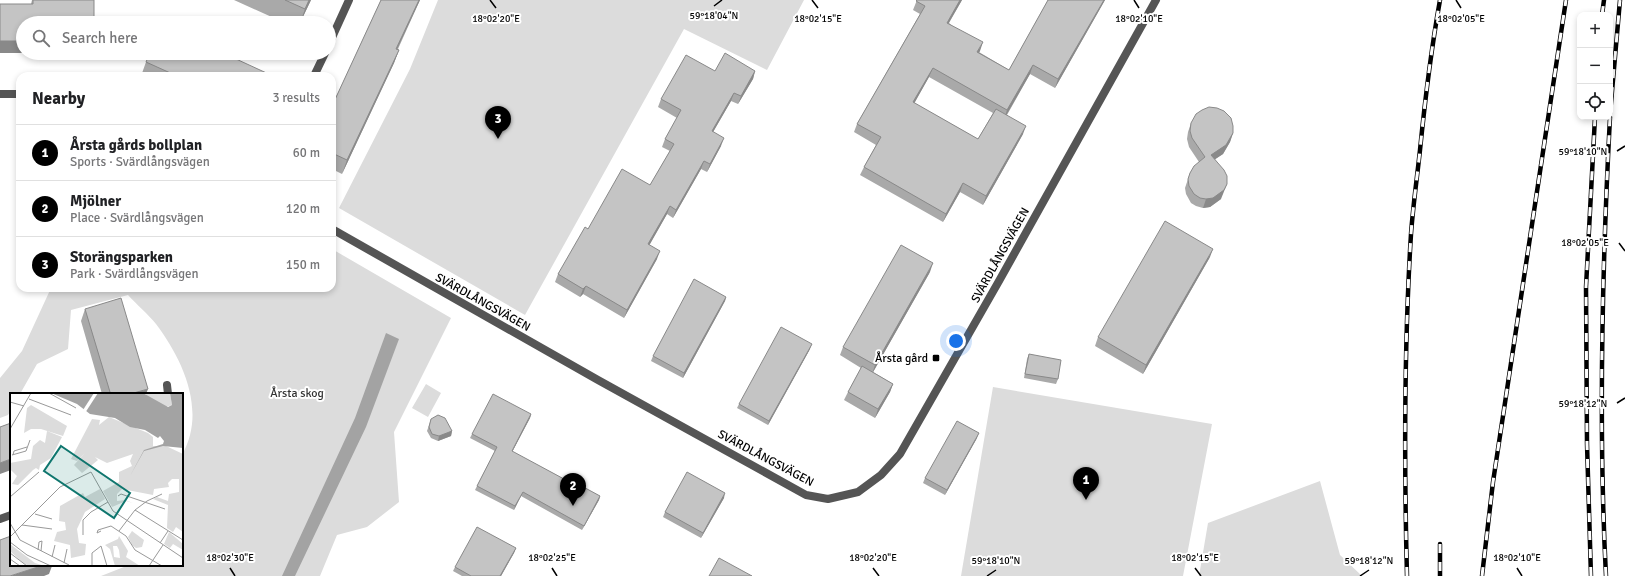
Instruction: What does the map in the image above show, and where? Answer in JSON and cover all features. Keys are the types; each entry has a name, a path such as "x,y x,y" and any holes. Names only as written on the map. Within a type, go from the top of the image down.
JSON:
{"street":[{"path":"336,29 349,0"},
{"name":"SVÄRDLÅNGSVÄGEN","path":"336,231 592,377 806,495 828,499 858,492 881,475 900,454 999,281 1156,0"},
{"path":"316,72 322,60"},
{"path":"0,94 16,94"},
{"path":"0,519 10,515"}],"green space":[{"path":"438,0 804,0 767,70 684,29 525,315 339,208 410,69"},
{"name":"Årsta skog","path":"336,251 451,318 394,432 399,502 367,527 337,535 320,576 101,576 126,566 183,566 183,453 189,438 192,421 192,404 183,370 175,353 156,324 128,295 71,310 68,349 37,364 21,393 10,393 10,412 8,415 0,418 0,378 22,351 49,292 336,292"},
{"path":"426,384 441,393 428,417 412,408"},
{"path":"993,387 1212,424 1183,576 961,576"},
{"path":"1320,481 1340,555 1362,576 1199,576 1208,523"}],"shaded area":[{"path":"386,333 399,339 366,427 295,576 282,576 355,418"}],"building":[{"path":"33,0 94,0 94,16 16,16 16,41 0,41 0,4 33,4"},
{"path":"285,0 309,0 305,9"},
{"path":"381,0 419,0 396,49 399,50 347,160 336,155 336,97"},
{"path":"960,0 947,23 983,42 977,52 1009,70 1048,0 1104,0 1058,79 1033,65 1007,110 933,68 913,102 978,139 996,109 1026,126 986,196 963,183 946,214 864,167 881,137 857,124 925,6 916,1"},
{"path":"725,53 755,71 741,96 734,93 712,131 724,138 710,164 704,161 676,210 670,206 648,244 660,251 627,310 586,286 583,289 558,274 585,227 588,229 622,169 650,185 674,144 665,139 681,110 661,99 686,55 715,71"},
{"path":"147,60 238,60 264,72 168,72 146,62"},
{"path":"1209,107 1224,111 1231,118 1233,133 1226,145 1211,155 1224,170 1227,176 1227,184 1224,190 1213,198 1206,199 1200,198 1194,194 1189,186 1188,179 1194,166 1205,157 1192,138 1190,131 1191,123 1196,114"},
{"path":"1165,221 1213,249 1146,365 1098,337"},
{"path":"901,245 933,263 875,365 843,347"},
{"path":"694,279 726,297 684,373 653,356"},
{"path":"121,298 148,389 134,393 107,393 110,392 85,309"},
{"path":"781,327 812,344 769,421 739,404"},
{"path":"1029,354 1061,360 1058,379 1025,374"},
{"path":"862,366 893,384 878,409 848,392"},
{"path":"493,394 531,414 512,451 564,479 565,477 600,496 584,526 523,492 515,506 477,486 497,447 472,434"},
{"path":"438,415 445,418 452,431 439,436 432,434 429,427 431,419"},
{"path":"957,421 979,433 947,490 925,478"},
{"path":"10,423 10,459 0,463 0,427"},
{"path":"687,472 725,493 703,533 665,512"},
{"path":"477,527 516,548 500,576 471,576 455,567"},
{"path":"10,536 10,566 41,566 10,576 0,576 0,540"},
{"path":"719,558 752,576 709,576"}],"railway":[{"path":"1407,576 1405,405 1411,234 1426,94 1440,0"},
{"path":"1482,576 1493,482 1566,0"},
{"path":"1602,12 1604,0"},
{"path":"1613,84 1620,0"},
{"path":"1591,576 1587,444 1586,287 1595,120"},
{"path":"1606,576 1602,461 1602,346 1610,120"},
{"path":"1440,544 1440,576"}],"place":[{"name":"Storängsparken","path":"498,139"},
{"name":"Årsta gård","path":"936,358"},
{"name":"Årsta gårds bollplan","path":"1086,500"},
{"name":"Mjölner","path":"573,506"}]}
